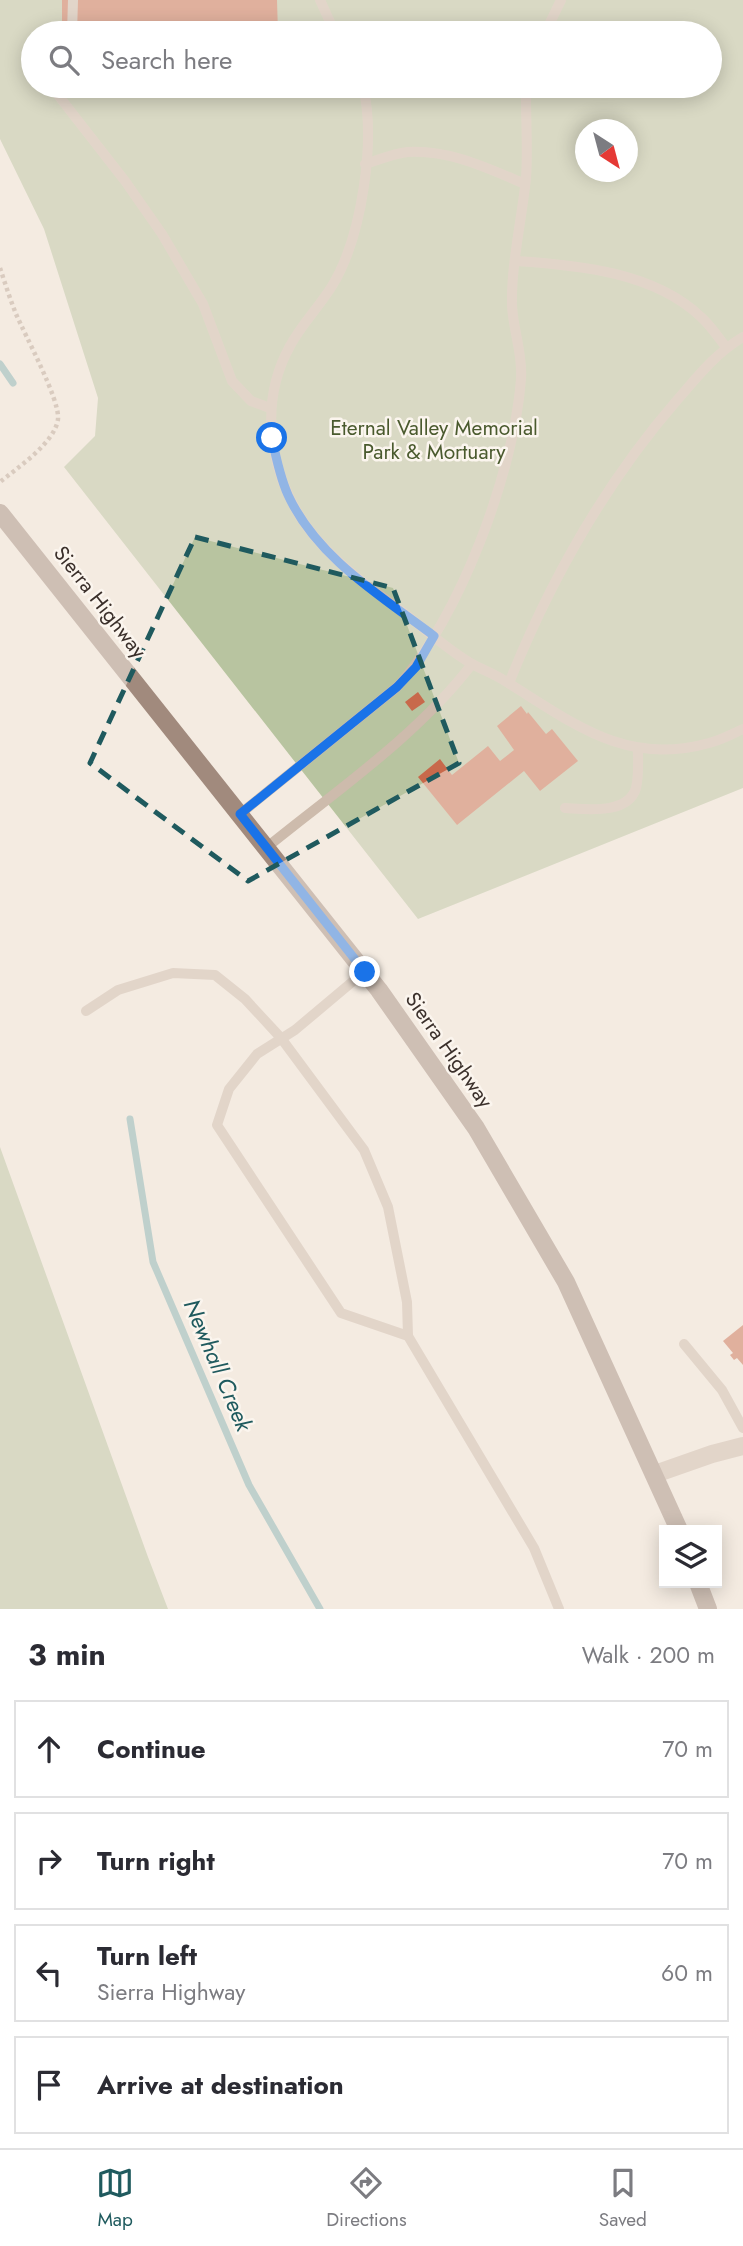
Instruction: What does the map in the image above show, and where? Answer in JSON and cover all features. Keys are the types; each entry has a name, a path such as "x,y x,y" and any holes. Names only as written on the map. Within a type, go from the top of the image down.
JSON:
{"main road":[{"name":"Sierra Highway","path":"0,513 365,972 476,1128 566,1282 677,1525"},
{"path":"700,1588 708,1609"}],"street":[{"path":"655,1474 743,1446"}],"lane":[{"path":"72,21 73,0"},
{"path":"320,0 330,21"},
{"path":"551,21 561,0"},
{"path":"60,98 162,234 203,304 232,381 251,401 270,408"},
{"path":"366,98 365,164 358,219 345,261 289,347 275,379 270,408 279,472 303,521 322,546 351,573 472,664 509,683 601,739 638,748 670,750 709,743 743,729"},
{"path":"240,814 397,687 416,667 471,565 504,467 522,377 512,306 525,184 526,98"},
{"path":"365,164 406,152 432,153 467,159 525,184"},
{"path":"516,261 567,265 641,281 676,299 701,317 726,347"},
{"path":"509,683 540,611 603,500 646,436 702,371 726,347 743,337"},
{"path":"266,848 422,720 472,664"},
{"path":"565,808 598,810 621,805 631,797 635,790 638,748"},
{"path":"365,972 295,1030 257,1054 229,1089 217,1125 341,1313 408,1336"},
{"path":"86,1011 118,990 173,973 215,975 245,999 281,1038 364,1150 388,1207 407,1302 408,1336 534,1548 559,1609"},
{"path":"684,1344 722,1390 743,1428"}],"path":[{"path":"0,268 45,379 58,420 47,441 33,456 0,482"}],"highlighted area":[{"path":"195,537 393,588 459,763 248,881 90,763"}],"green space":[{"name":"Eternal Valley Memorial Park & Mortuary","path":"0,0 743,0 743,788 418,919 64,467 95,436 98,398 44,229 0,139"},
{"path":"0,1147 148,1557 168,1609 0,1609"}],"building":[{"path":"62,0 277,0 278,21 62,21"},
{"path":"418,692 425,702 412,711 405,702"},
{"path":"521,706 546,734 552,729 578,761 540,791 524,771 457,825 418,777 440,759 452,775 488,746 500,761 514,750 497,726"},
{"path":"743,1325 743,1365 737,1358 734,1360 730,1355 733,1353 723,1341"}],"waterway":[{"name":"Newhall Creek","path":"0,364 13,383"},
{"name":"Newhall Creek","path":"130,1119 153,1262 249,1485 320,1609"}],"route":[{"path":"272,438 279,472 289,496 322,546 351,573 434,636 416,667 397,687 240,814 365,972"}]}
